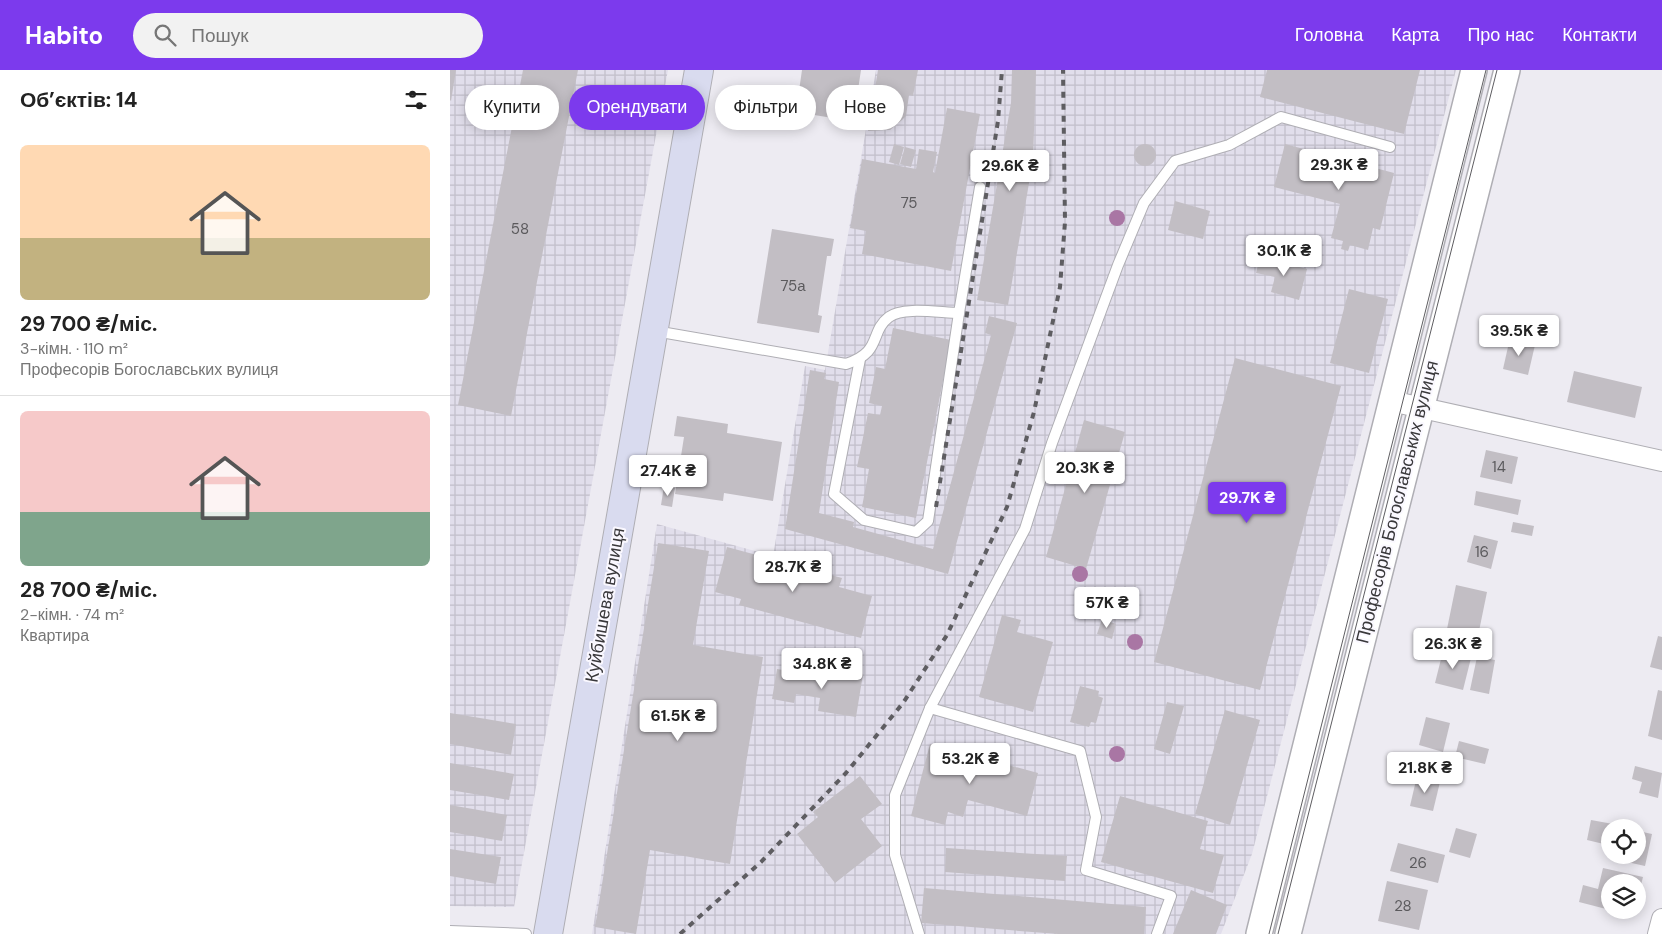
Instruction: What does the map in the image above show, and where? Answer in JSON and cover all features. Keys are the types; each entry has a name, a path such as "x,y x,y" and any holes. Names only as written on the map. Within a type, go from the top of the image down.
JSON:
{"main road":[{"name":"Куйбишева вулиця","path":"548,934 699,70"}],"street":[{"name":"Професорів Богославських вулиця","path":"1259,934 1474,70"},
{"name":"Професорів Богославських вулиця","path":"1288,934 1507,70"},
{"path":"1391,401 1662,462"},
{"path":"1658,934 1662,919"}],"lane":[{"path":"919,934 895,854 895,795 930,708 1025,529 1052,443 1118,266 1144,203 1175,161 1229,145 1281,117 1390,147"},
{"path":"860,359 834,494 864,520 916,532 928,521 980,187"},
{"path":"653,330 846,364 860,359 876,341 889,317 902,311 959,313"},
{"path":"930,708 1080,750 1096,817 1086,870 1171,896 1157,934"},
{"path":"450,931 526,934"}],"shaded area":[{"path":"450,70 668,70 665,85 569,85 569,130 657,130 514,907 450,906"},
{"path":"876,70 1456,70 1252,854 1221,934 592,934 657,524 773,556 805,366 825,370 866,130 904,130 904,85 873,85"}],"building":[{"path":"450,70 456,70 451,101 450,100"},
{"path":"523,70 578,70 575,85 569,85 569,116 511,416 458,405 511,130 559,130 559,85 520,85"},
{"path":"802,70 861,70 859,85 826,85 826,117 816,115 816,85 800,85"},
{"path":"878,70 918,70 913,96 909,95 906,116 904,118 904,85 876,85"},
{"path":"1012,70 1036,70 1033,160 1008,305 977,300 1011,103"},
{"path":"1267,70 1420,70 1404,134 1260,97"},
{"path":"947,108 980,114 951,271 862,254 866,231 850,228 862,159 916,169 919,149 937,152 933,172 935,173"},
{"path":"894,144 904,147 899,165 889,162"},
{"path":"1145,144 1153,147 1156,155 1153,163 1145,166 1137,163 1134,155 1137,147"},
{"path":"1285,144 1394,173 1380,230 1373,228 1368,250 1350,245 1348,251 1341,249 1343,241 1331,238 1340,204 1274,187"},
{"path":"905,147 916,150 911,167 900,164"},
{"path":"1175,201 1210,211 1203,239 1168,230"},
{"path":"772,229 834,239 831,256 827,256 818,315 822,316 819,333 757,323"},
{"path":"1260,257 1307,269 1299,300 1271,292 1275,277 1256,273"},
{"path":"1349,289 1388,299 1369,373 1330,363"},
{"path":"989,316 1017,323 948,574 785,529 810,370 826,373 824,379 839,382 819,513 854,522 853,527 933,549 991,335 985,333"},
{"path":"893,328 951,340 916,518 862,507 869,469 857,467 868,413 880,415 882,406 869,403 876,367 885,369"},
{"path":"1510,338 1535,345 1528,375 1503,369"},
{"path":"1235,358 1341,386 1260,690 1154,662"},
{"path":"1574,371 1642,387 1635,418 1567,402"},
{"path":"677,416 728,424 727,433 782,442 773,501 724,493 723,501 675,494 684,437 674,436"},
{"path":"1084,420 1125,432 1086,569 1046,557"},
{"path":"1486,450 1518,457 1512,484 1480,477"},
{"path":"664,486 675,488 672,507 661,505"},
{"path":"1476,491 1521,500 1518,515 1474,505"},
{"path":"1513,522 1534,526 1532,536 1511,532"},
{"path":"1474,535 1498,541 1491,569 1467,562"},
{"path":"658,543 709,551 693,645 763,657 730,864 650,850 636,934 595,927"},
{"path":"727,547 842,578 839,587 872,596 861,638 739,605 741,599 715,592"},
{"path":"1456,585 1487,592 1478,636 1447,629"},
{"path":"1002,615 1021,620 1017,632 1053,642 1033,712 979,697"},
{"path":"1102,619 1116,624 1112,639 1097,634"},
{"path":"1658,636 1662,637 1662,670 1650,667"},
{"path":"1443,651 1471,658 1463,690 1435,683"},
{"path":"1477,657 1495,660 1489,694 1470,690"},
{"path":"826,667 863,674 856,717 818,711 820,698 796,694 794,703 772,699 777,669 824,677"},
{"path":"1080,686 1099,691 1098,696 1103,698 1096,723 1091,722 1089,727 1070,722"},
{"path":"1658,690 1662,691 1662,740 1648,736"},
{"path":"1167,702 1184,706 1170,754 1154,749"},
{"path":"1225,710 1260,720 1230,825 1195,814"},
{"path":"450,713 516,724 511,755 450,744"},
{"path":"1426,717 1450,723 1443,752 1419,745"},
{"path":"1459,741 1489,749 1485,764 1455,757"},
{"path":"930,744 1038,773 1027,816 968,800 963,817 948,812 945,825 911,816"},
{"path":"450,763 514,774 509,800 450,790"},
{"path":"1635,766 1662,773 1658,798 1639,793 1642,782 1632,779"},
{"path":"860,776 882,804 861,819 882,846 835,883 797,834 818,817 813,812"},
{"path":"1417,776 1440,782 1433,811 1410,806"},
{"path":"1120,796 1208,821 1200,849 1224,855 1213,893 1101,862"},
{"path":"450,805 507,815 502,841 450,832"},
{"path":"1591,820 1601,822 1601,843 1587,840"},
{"path":"1456,828 1477,834 1470,858 1449,852"},
{"path":"1646,833 1652,834 1646,861"},
{"path":"1398,843 1445,855 1438,883 1390,871"},
{"path":"946,848 1067,856 1065,881 945,872"},
{"path":"450,849 501,857 496,884 450,876"},
{"path":"1603,868 1630,874 1602,874"},
{"path":"1601,876 1601,908 1579,902 1583,885 1598,889"},
{"path":"1387,881 1428,890 1419,930 1378,921"},
{"path":"924,888 1146,907 1144,934 1058,934 921,923"},
{"path":"1191,890 1227,905 1216,934 1173,934"}],"tram line":[{"path":"1269,934 1486,70"},
{"path":"1278,934 1497,70"}],"railway":[{"path":"936,507 998,121 1002,70"},
{"path":"680,934 761,862 846,773 903,703 947,635 1007,507 1034,412 1060,287 1065,222 1063,70"}]}
